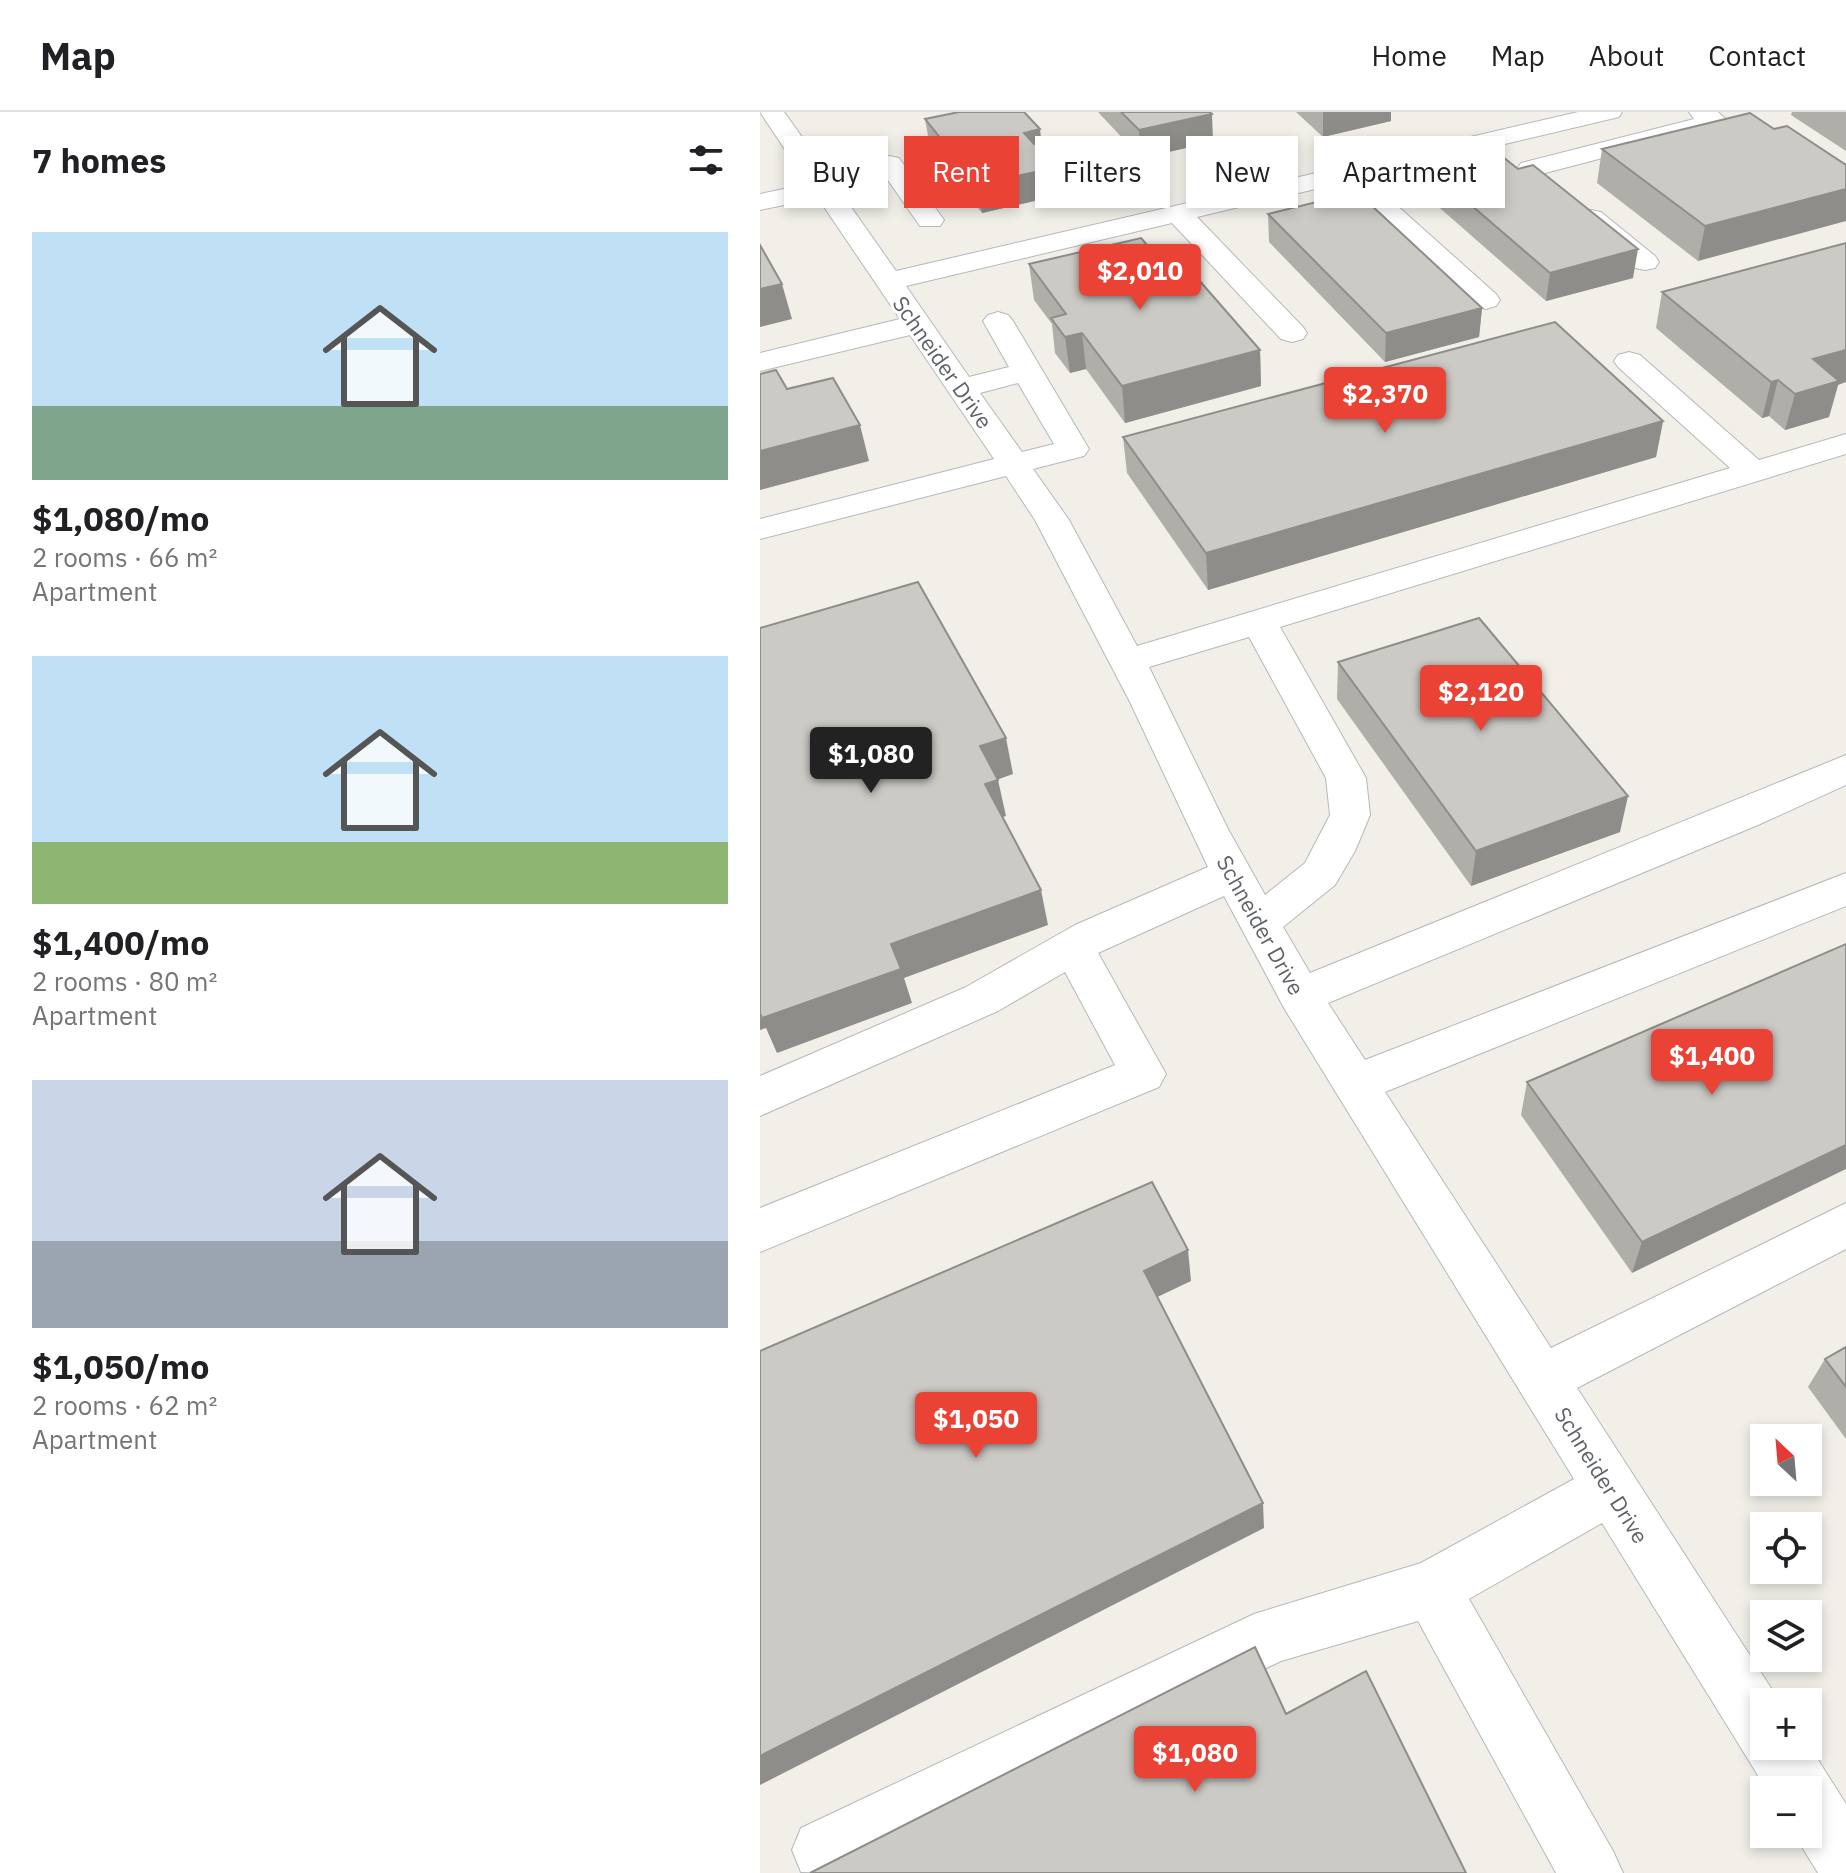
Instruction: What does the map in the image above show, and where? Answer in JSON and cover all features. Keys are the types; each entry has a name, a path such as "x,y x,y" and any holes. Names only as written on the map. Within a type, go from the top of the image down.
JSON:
{"lane":[{"name":"Schneider Drive","path":"772,112 788,136"},
{"path":"1505,136 1610,112"},
{"path":"1530,169 1715,121 1701,112"},
{"path":"1505,149 1553,187"},
{"path":"888,164 930,220"},
{"path":"887,282 1314,181"},
{"path":"760,202 784,193"},
{"path":"1576,206 1645,262"},
{"name":"Schneider Drive","path":"837,208 1052,520 1128,661 1233,874 1300,996 1750,1709"},
{"path":"1384,208 1486,300"},
{"path":"1178,213 1292,333"},
{"path":"760,529 1073,449 998,321"},
{"path":"760,362 917,324"},
{"path":"1629,361 1752,471"},
{"path":"961,388 1027,372"},
{"path":"1128,661 1846,444"},
{"path":"1259,622 1346,778 1350,815 1335,851 1320,874 1259,923"},
{"path":"1300,996 1744,815 1846,769"},
{"path":"760,1097 982,999 1073,947 1233,874"},
{"path":"1355,1084 1846,889"},
{"path":"760,1230 1143,1074 1073,947"},
{"path":"1542,1379 1846,1225"},
{"path":"823,1850 1274,1634 1431,1589 1611,1488"},
{"path":"1431,1589 1591,1873"}],"building":[{"path":"959,112 1024,112 1040,129 1024,133 1035,144 1035,172 1019,176 1019,136 939,136 925,119"},
{"path":"1121,112 1210,112 1212,114 1139,130"},
{"path":"1750,113 1774,129 1787,126 1846,165 1846,189 1705,226 1602,149"},
{"path":"1505,159 1518,169 1533,165 1638,249 1550,273 1474,208 1505,208"},
{"path":"1314,203 1314,208 1374,208 1482,308 1386,333 1268,214"},
{"path":"1141,238 1174,276 1191,271 1260,350 1122,386 1082,333 1065,337 1051,318 1066,314 1029,264"},
{"path":"1846,243 1846,350 1813,359 1839,381 1795,394 1778,380 1771,382 1662,292"},
{"path":"760,245 782,284 760,289"},
{"path":"1555,322 1663,421 1206,553 1123,437"},
{"path":"776,370 787,389 833,378 860,425 760,451 760,374"},
{"path":"918,582 1006,738 980,746 998,780 985,784 1041,890 891,944 901,969 762,1018 760,628"},
{"path":"1479,618 1628,796 1476,851 1338,662"},
{"path":"1846,944 1846,1145 1642,1242 1527,1082"},
{"path":"1152,1182 1188,1250 1144,1271 1263,1503 760,1756 760,1351"},
{"path":"1846,1347 1846,1387 1825,1359"},
{"path":"1255,1647 1286,1714 1366,1671 1466,1873 810,1873"}]}
